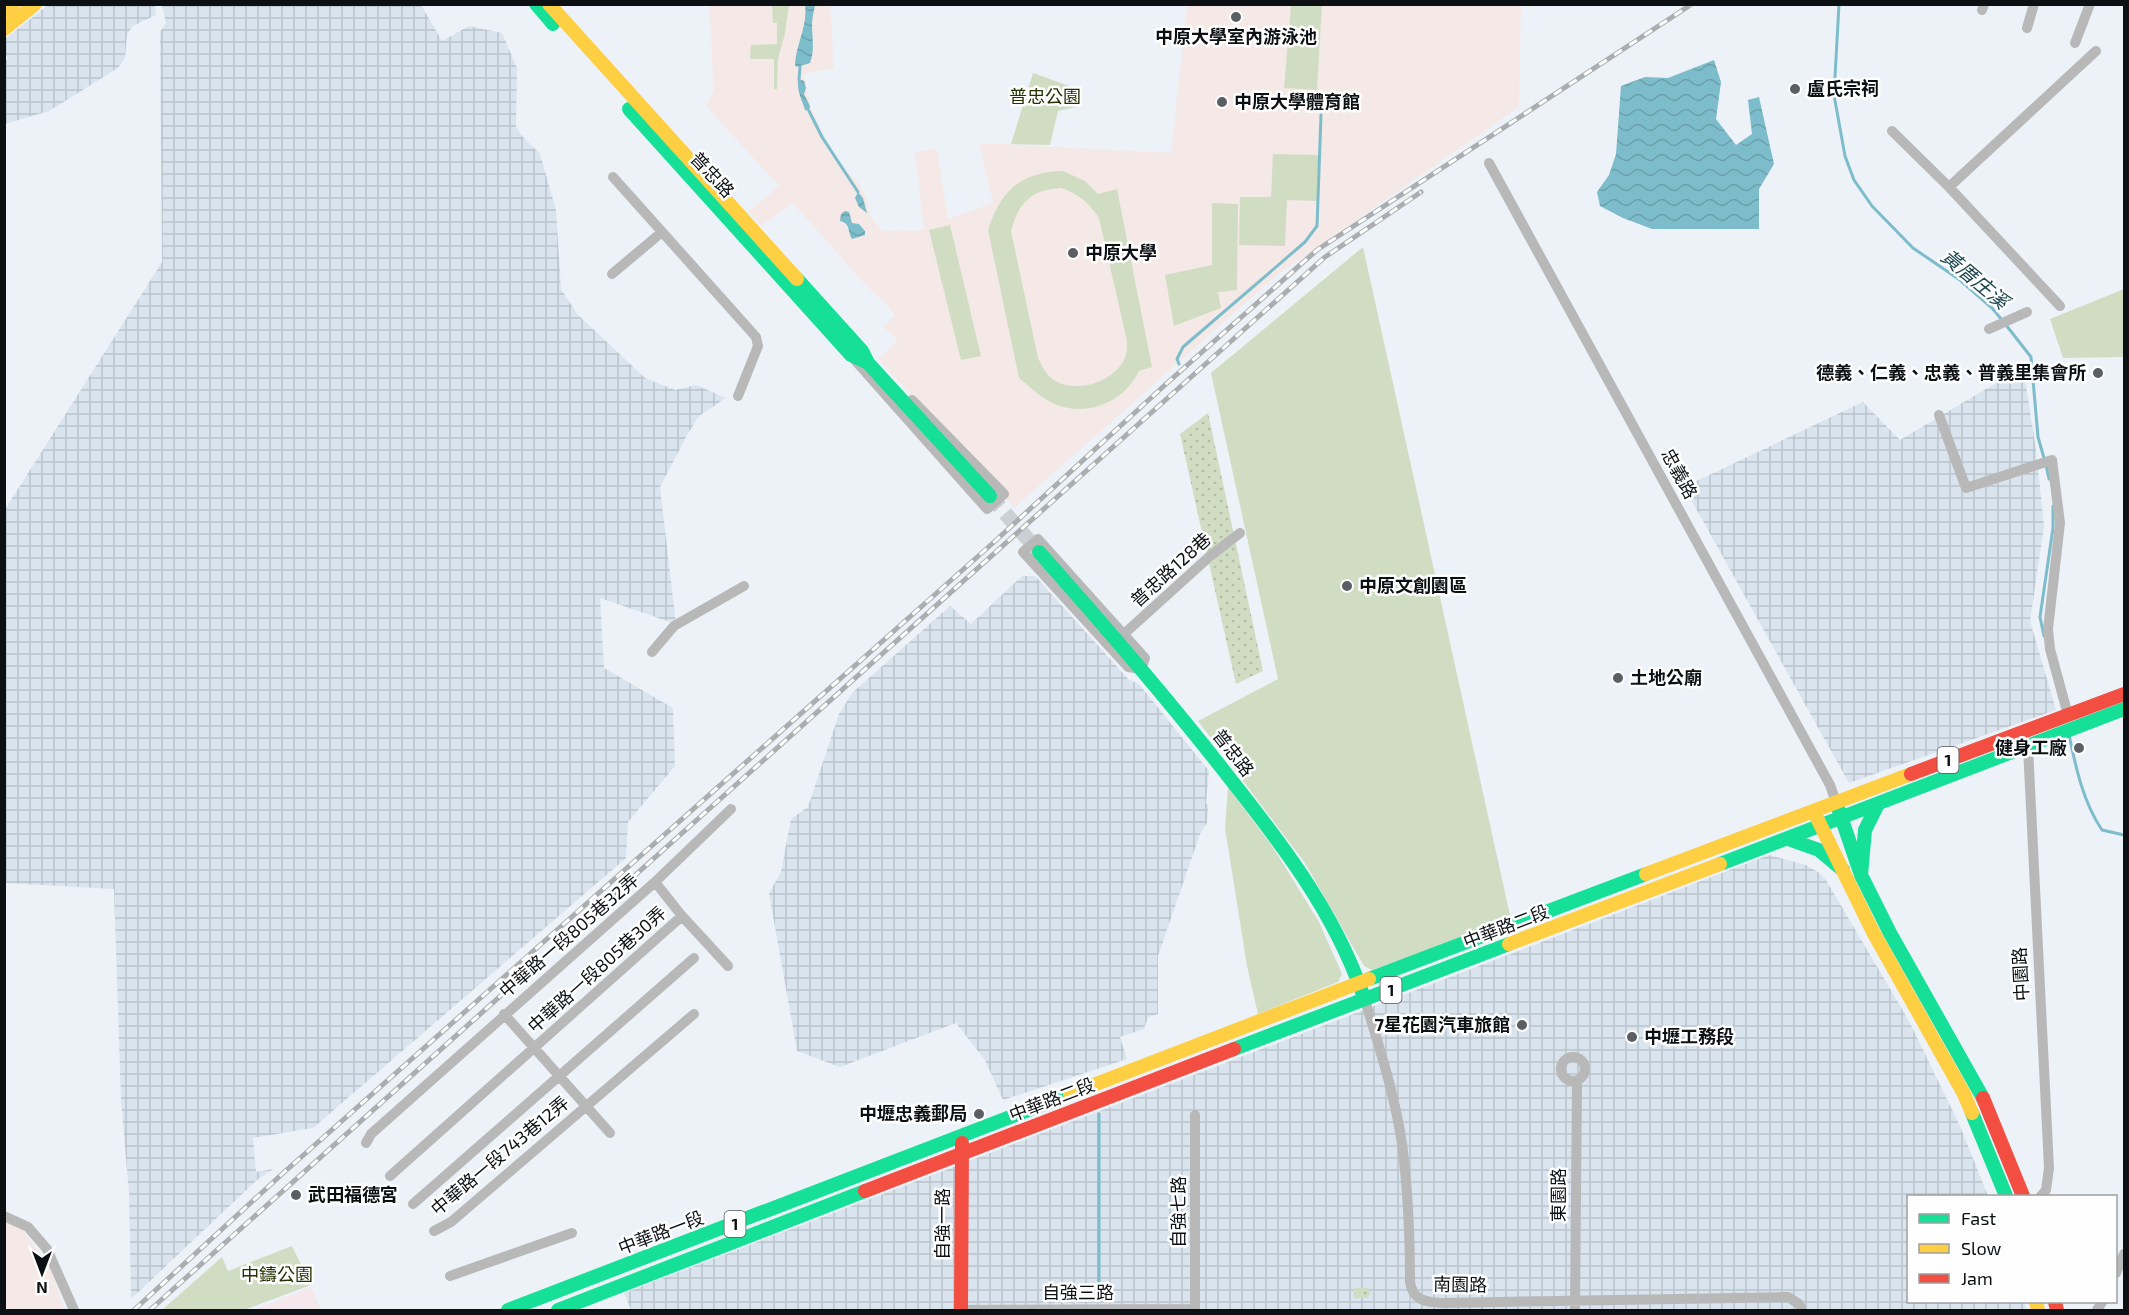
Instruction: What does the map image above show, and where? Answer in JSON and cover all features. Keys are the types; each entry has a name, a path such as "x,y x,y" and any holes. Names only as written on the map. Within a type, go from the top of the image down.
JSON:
{"main road":[{"path":"4,11 13,4"},
{"path":"4,29 35,4"},
{"name":"普忠路","path":"536,4 990,496"},
{"name":"普忠路","path":"549,4 860,357"},
{"name":"普忠路","path":"1039,552 1141,669 1277,839 1312,891 1339,939 1365,1000"},
{"name":"中華路二段","path":"962,1137 1359,983 2124,694"},
{"name":"中華路二段","path":"961,1154 2124,710"},
{"path":"1836,802 1861,874 1890,933 1979,1088 2022,1195"},
{"path":"1861,874 1865,830 1878,804"},
{"path":"1815,810 1873,932 1964,1095 2005,1195"},
{"path":"1788,838 1819,850 1843,870"},
{"name":"自強一路","path":"961,1310 962,1137"},
{"name":"中華路一段","path":"508,1311 962,1137"},
{"name":"中華路一段","path":"558,1311 961,1154"}],"street":[{"path":"2027,28 2034,4"},
{"path":"2075,43 2090,4"},
{"path":"1949,187 2096,51"},
{"path":"1892,131 1949,187 2060,306"},
{"name":"忠義路","path":"1489,163 1824,775 1836,802"},
{"path":"613,177 756,337 758,346 738,396"},
{"path":"612,274 662,232"},
{"path":"1989,329 2027,312"},
{"path":"860,357 873,360 1004,494 987,509 860,357"},
{"path":"1939,414 1966,488 2052,460 2060,523 2048,629 2064,717"},
{"name":"普忠路128巷","path":"1124,634 1209,557 1240,533"},
{"path":"1038,539 1124,634 1145,658 1141,669 1128,667 1023,552 1038,539"},
{"path":"652,652 674,626 744,586"},
{"name":"中園路","path":"2028,747 2049,1168 2046,1190 2042,1195"},
{"name":"中華路一段805巷32弄","path":"366,1143 371,1134 655,882 731,809"},
{"path":"655,882 682,916 728,966"},
{"name":"中華路一段805巷30弄","path":"390,1176 682,916"},
{"path":"412,1204 560,1077 694,957"},
{"name":"南園路","path":"1365,1000 1391,1092 1402,1143 1410,1222 1410,1282 1414,1294 1421,1300 1442,1303 1575,1306 1788,1298 1799,1304 1802,1311"},
{"path":"504,1014 610,1133"},
{"name":"中華路一段743巷12弄","path":"434,1231 451,1222 694,1014"},
{"name":"東園路","path":"1575,1306 1577,1081"},
{"name":"自強七路","path":"1195,1115 1195,1309"},
{"path":"4,1216 28,1227 47,1249 74,1311"},
{"path":"450,1276 572,1233"},
{"path":"2117,1269 2124,1254"},
{"name":"自強三路","path":"961,1310 1195,1309"}],"shaded area":[{"path":"48,5 155,5 156,15 133,26 127,34 125,58 118,68 49,111 5,124 5,61 8,58 5,54 5,39"},
{"path":"162,5 421,5 442,41 469,26 502,33 517,68 516,126 521,135 540,154 556,210 561,289 577,314 645,378 675,390 696,385 726,398 699,416 660,487 676,624 600,598 604,668 673,708 675,766 628,822 626,858 313,1128 253,1138 256,1172 273,1169 257,1180 131,1299 129,1193 121,1101 114,889 5,883 4,511 162,262 160,32 166,23"},
{"name":"中原大學","path":"709,5 830,5 834,68 804,74 811,108 836,159 860,185 867,199 870,216 883,231 924,230 915,152 937,149 948,219 993,203 979,143 1171,153 1187,5 1521,5 1519,107 1277,275 1014,508 878,359 898,341 883,326 895,315 885,303 863,282 793,203 761,226 748,212 779,186 706,106 714,90"},
{"path":"2023,367 2036,449 2044,526 2030,621 2056,710 1849,783 1684,487 1863,402 1900,440"},
{"path":"1022,576 1035,576 1129,680 1139,684 1209,771 1207,823 1200,834 1158,956 1158,1014 1148,1017 1144,1029 1120,1037 1127,1059 1003,1100 985,1060 956,1023 840,1067 797,1051 769,893 781,872 791,819 808,807 839,714 852,693 950,606 971,624"},
{"path":"1769,855 1806,865 1826,880 1909,1021 1960,1126 1988,1195 1907,1195 1907,1303 2024,1303 2026,1310 631,1310 624,1293"},
{"path":"4,1220 20,1228 27,1235 52,1272 64,1310 5,1310"},
{"path":"311,1287 321,1310 254,1310"}],"green space":[{"path":"772,5 789,5 778,59 777,89 774,89 774,59 750,59 751,45 777,44 777,23 773,23"},
{"path":"1291,5 1322,5 1317,90 1284,88"},
{"name":"普忠公園","path":"1033,73 1075,88 1076,107 1058,111 1050,145 1011,144"},
{"path":"1273,154 1318,155 1317,201 1287,200 1285,246 1239,245 1240,197 1271,197"},
{"path":"1063,171 1085,181 1098,194 1117,189 1152,367 1139,371 1125,391 1105,404 1081,409 1052,403 1019,378 988,230 1006,194 1024,180 1048,172","holes":["1061,188 1083,199 1099,218 1127,341 1126,355 1122,364 1106,378 1084,386 1073,386 1054,380 1046,373 1038,358 1011,231 1018,212 1028,199 1042,191"]},
{"path":"1212,203 1238,204 1237,290 1218,292 1221,308 1174,326 1165,275 1212,265"},
{"path":"950,225 981,356 961,360 929,230"},
{"name":"中原文創園區","path":"1363,247 1511,920 1372,970 1364,966 1305,863 1198,721 1278,679 1211,373"},
{"path":"2124,289 2124,357 2063,358 2050,319"},
{"path":"1208,413 1263,671 1236,684 1180,434"},
{"path":"1228,787 1274,849 1319,922 1342,974 1338,982 1258,1014 1247,966 1225,828"},
{"name":"中鑄公園","path":"292,1246 311,1285 244,1310 162,1310 222,1257 228,1271"},
{"path":"1354,1288 1368,1288 1370,1293 1368,1298 1354,1298"}],"water":[{"path":"805,5 815,5 812,22 812,53 810,63 797,67 796,57 805,20"},
{"path":"1714,60 1721,82 1716,119 1736,145 1752,134 1748,100 1759,97 1774,164 1759,189 1759,229 1652,229 1600,206 1597,192 1609,175 1616,154 1621,86 1645,77 1668,78"},
{"path":"802,80 806,88 804,94 810,106 809,111 805,110 799,92 798,81"},
{"path":"858,192 863,198 867,213 859,207 855,198"},
{"path":"845,211 849,212 852,223 859,224 865,231 865,235 852,239 847,226 840,221 841,214"}],"waterway":[{"name":"黃厝庄溪","path":"1839,4 1834,95 1845,156 1854,180 1872,206 1913,248 1960,280 2002,320"},
{"path":"799,80 800,67"},
{"path":"809,111 822,137 858,192"},
{"path":"1179,364 1177,359 1183,347 1305,242 1317,226 1321,115"},
{"name":"黃厝庄溪","path":"2006,325 2031,357 2038,437 2044,458"},
{"name":"黃厝庄溪","path":"2046,465 2049,479"},
{"name":"黃厝庄溪","path":"2044,636 2040,617 2053,528 2053,506"},
{"name":"黃厝庄溪","path":"2069,735 2081,784 2095,819 2102,830 2124,835"},
{"path":"1099,1114 1099,1297"}],"tunnel":[{"path":"990,496 1039,552"}],"railway":[{"path":"134,1310 281,1175 993,543 1166,384 1317,250 1692,4"},
{"path":"150,1310 1325,257 1421,192"}],"traffic: fast":[{"path":"536,4 553,24"},
{"path":"629,109 851,355 868,363"},
{"path":"797,279 862,351 868,363 990,496"},
{"path":"1039,552 1159,691 1267,826 1321,905 1350,962 1362,992"},
{"path":"1720,864 2124,709"},
{"path":"1861,875 1865,830 1878,804"},
{"path":"1838,808 1861,875 1890,933 1983,1098"},
{"path":"1788,839 1819,850 1843,870"},
{"path":"1369,979 1646,874"},
{"path":"1234,1049 1509,944"},
{"path":"508,1310 1070,1094"},
{"path":"1972,1113 2006,1195"},
{"path":"558,1310 865,1191"}],"traffic: slow":[{"path":"4,11 13,4"},
{"path":"4,29 35,4"},
{"path":"549,4 797,279"},
{"path":"1646,874 1911,774"},
{"path":"1816,816 1873,932 1964,1094 1972,1113"},
{"path":"1509,944 1720,864"},
{"path":"1070,1094 1369,979"},
{"path":"2036,1303 2038,1310"}],"traffic: jam":[{"path":"1911,774 2124,694"},
{"path":"865,1191 1234,1049"},
{"path":"1983,1098 2023,1195"},
{"path":"961,1310 962,1143"},
{"path":"2055,1303 2057,1310"}],"place":[{"name":"中原大學室內游泳池","path":"1236,17"},
{"name":"盧氏宗祠","path":"1795,89"},
{"name":"中原大學體育館","path":"1222,102"},
{"name":"中原大學","path":"1073,253"},
{"name":"德義、仁義、忠義、普義里集會所","path":"2098,373"},
{"name":"中原文創園區","path":"1347,586"},
{"name":"土地公廟","path":"1618,678"},
{"name":"健身工廠","path":"2079,748"},
{"name":"7星花園汽車旅館","path":"1522,1025"},
{"name":"中壢工務段","path":"1632,1037"},
{"name":"中壢忠義郵局","path":"979,1114"},
{"name":"武田福德宮","path":"296,1195"}]}
